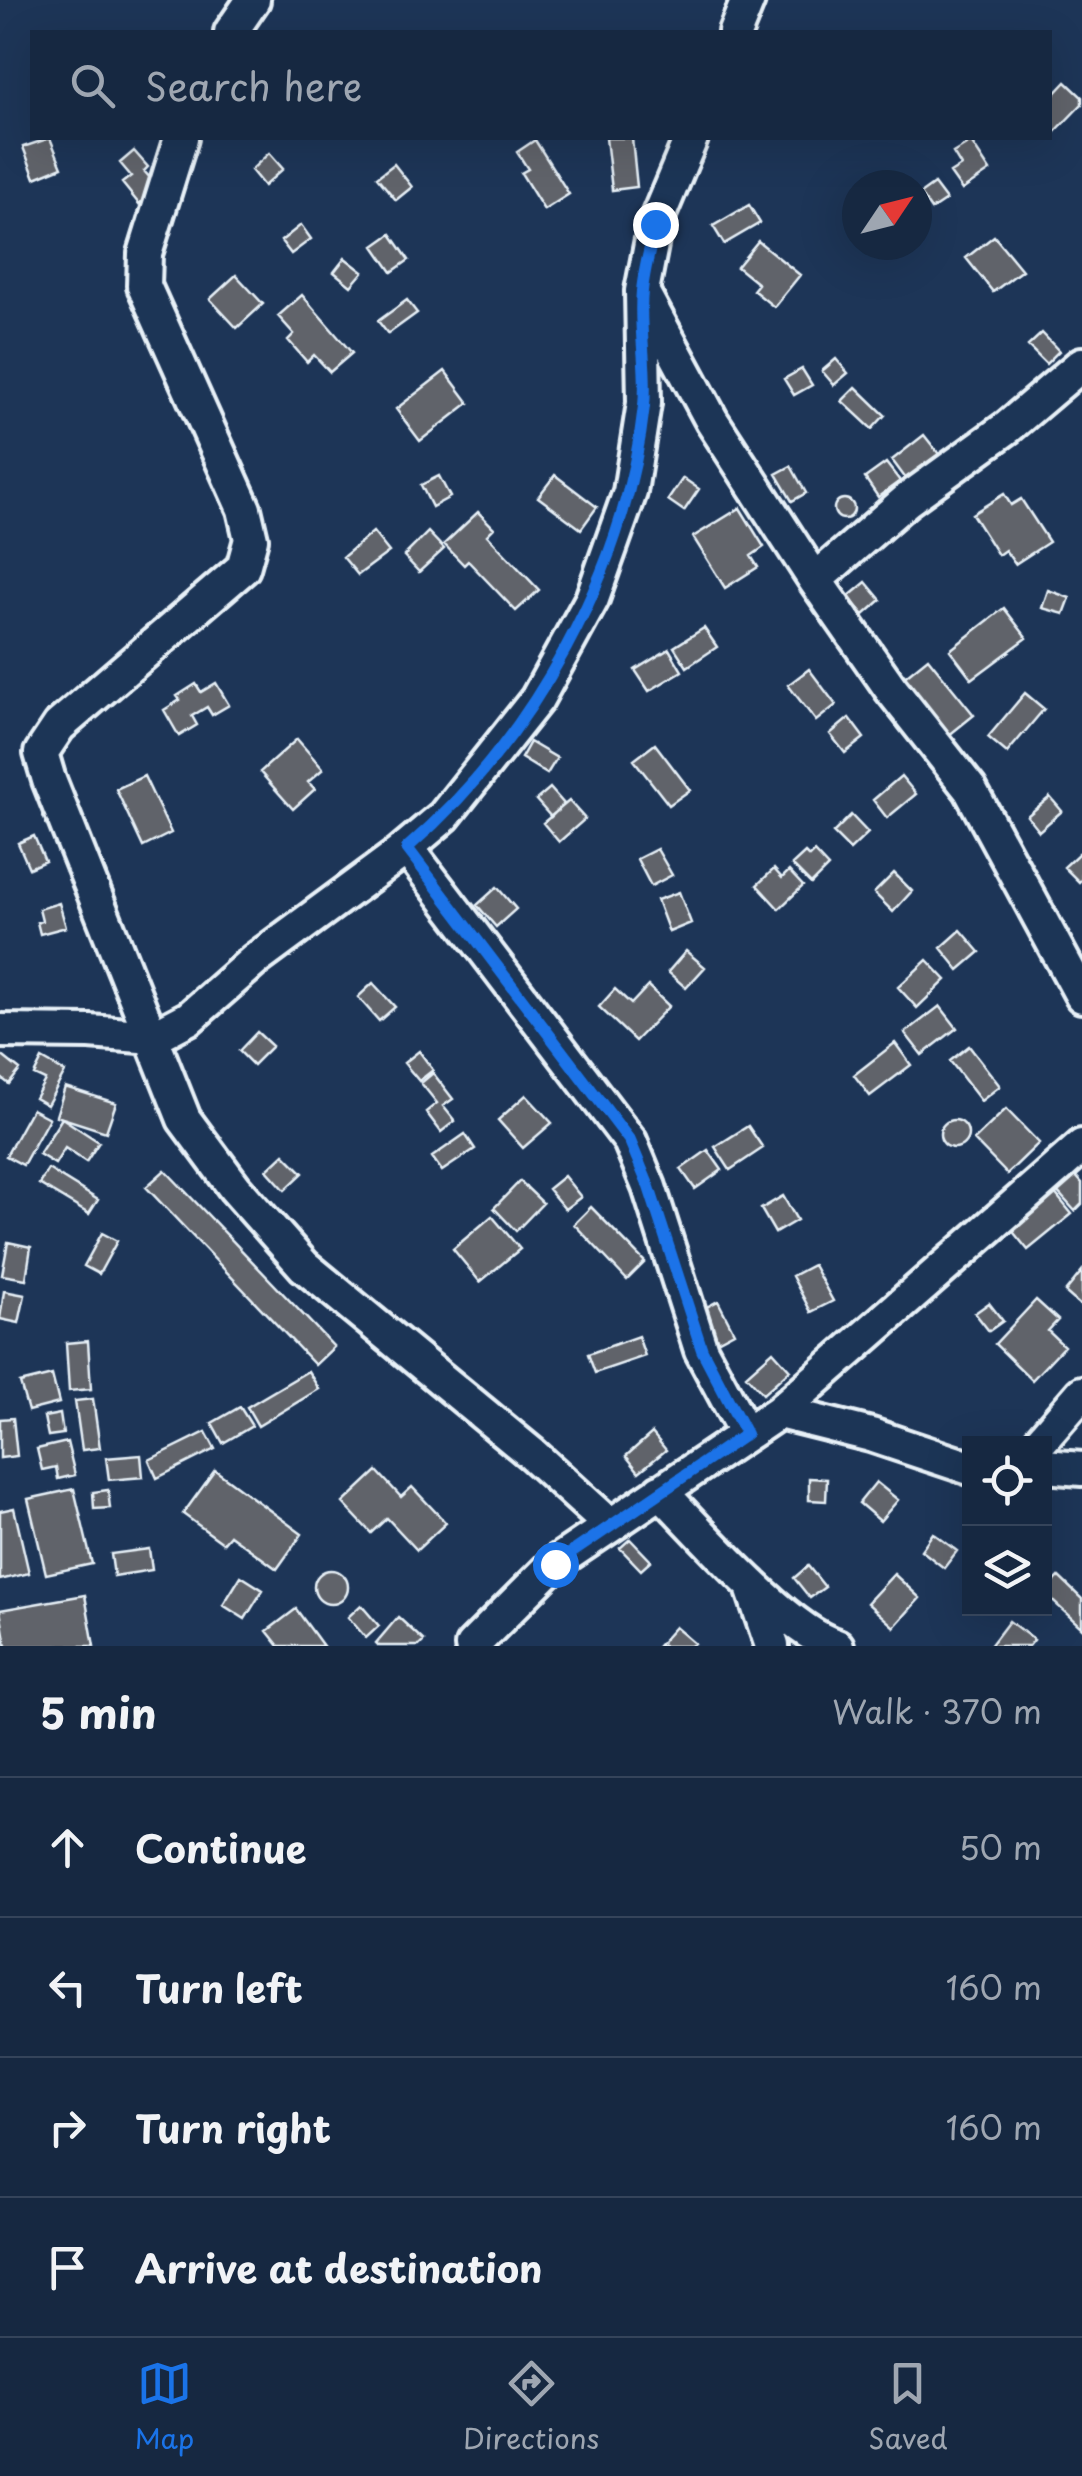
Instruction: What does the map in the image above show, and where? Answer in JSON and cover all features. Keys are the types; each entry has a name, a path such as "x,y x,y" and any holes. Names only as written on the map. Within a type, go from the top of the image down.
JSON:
{"street":[{"path":"232,30 252,0"},
{"path":"736,30 748,0"},
{"path":"181,140 145,254 144,286 244,509 250,538 242,568 59,726 41,753 48,780 184,1119 235,1188 304,1266 532,1454 610,1525"},
{"path":"0,1032 153,1037 189,1018 255,960 407,848 444,816 536,699 592,599 630,492 644,403 642,291 655,224 690,140"},
{"path":"642,291 712,420 814,580 970,789 1082,996"},
{"path":"814,580 907,500 1008,428 1082,364"},
{"path":"407,848 630,1141 702,1350 746,1434"},
{"path":"472,1646 555,1564 780,1412 1082,1146"},
{"path":"1045,1436 1082,1393"},
{"path":"780,1412 872,1435 962,1465"},
{"path":"1052,1467 1082,1469"},
{"path":"660,1491 750,1582 797,1623 837,1646"},
{"path":"750,1582 772,1646"}],"building":[{"path":"1066,82 1082,97 1082,104 1052,135 1052,97"},
{"path":"51,140 62,167 35,178 23,147"},
{"path":"535,140 569,194 544,210 521,173 528,169 517,152"},
{"path":"606,140 632,140 637,187 612,190"},
{"path":"971,142 990,171 962,190 950,173 961,166 953,153"},
{"path":"134,151 159,188 139,204 122,183 131,176 120,163"},
{"path":"269,153 283,169 264,186 251,170"},
{"path":"394,164 412,187 396,200 377,177"},
{"path":"932,185 946,200 932,209"},
{"path":"749,205 760,223 724,244 713,226"},
{"path":"301,225 311,239 291,254 281,241"},
{"path":"391,234 409,260 392,272 374,246"},
{"path":"994,236 1022,270 993,292 966,258"},
{"path":"758,241 800,275 774,307 753,290 758,284 737,267"},
{"path":"345,258 363,272 351,286 334,272"},
{"path":"236,275 263,304 237,328 210,299"},
{"path":"302,295 352,353 330,372 314,355 307,362 288,340 294,334 278,316"},
{"path":"407,300 417,313 388,334 378,321"},
{"path":"1042,333 1059,351 1046,364 1028,346"},
{"path":"836,359 848,373 834,385 822,371"},
{"path":"802,369 812,385 794,395 784,379"},
{"path":"445,371 469,403 420,441 396,409"},
{"path":"856,387 885,415 872,429 842,401"},
{"path":"924,435 939,454 906,479 892,460"},
{"path":"886,463 900,481 878,497 865,478"},
{"path":"791,466 806,493 792,501 776,474"},
{"path":"555,475 597,507 581,529 538,497"},
{"path":"439,476 450,497 432,507 421,485"},
{"path":"683,478 699,489 684,511 668,500"},
{"path":"1004,494 1011,505 1021,499 1049,542 1015,564 1005,550 998,555 972,514"},
{"path":"844,499 854,509 844,519 834,509"},
{"path":"740,508 764,547 751,556 758,567 725,588 693,537"},
{"path":"478,512 494,528 487,535 539,590 516,611 468,561 464,565 444,544"},
{"path":"373,532 389,552 358,575 343,557"},
{"path":"428,532 444,549 419,572 404,556"},
{"path":"866,582 881,600 864,615 848,597"},
{"path":"1048,590 1070,598 1064,614 1042,608"},
{"path":"1004,608 1027,638 972,679 950,650"},
{"path":"704,628 717,647 687,667 674,647"},
{"path":"669,649 682,671 649,691 635,670"},
{"path":"928,658 974,715 943,740 897,683"},
{"path":"809,669 836,705 816,721 788,685"},
{"path":"216,683 229,705 212,715 207,707 192,716 197,725 179,736 164,710 196,684 201,692"},
{"path":"1025,693 1044,709 1007,753 988,737"},
{"path":"849,718 864,738 845,753 830,734"},
{"path":"297,739 323,769 308,782 315,789 293,809 260,772"},
{"path":"530,742 557,758 547,774 521,758"},
{"path":"655,744 690,790 669,805 634,760"},
{"path":"144,776 171,833 143,847 116,789"},
{"path":"901,776 916,794 887,818 873,800"},
{"path":"550,788 564,804 551,817 536,800"},
{"path":"1050,797 1062,811 1039,831 1027,816"},
{"path":"569,801 585,819 559,842 543,823"},
{"path":"851,815 868,833 850,850 833,833"},
{"path":"34,836 45,861 29,868 18,843"},
{"path":"657,849 672,875 651,886 637,859"},
{"path":"814,852 828,867 811,884 792,865 805,853 809,857"},
{"path":"1079,853 1082,879 1079,882 1064,867"},
{"path":"774,869 782,878 789,871 803,886 779,909 757,885"},
{"path":"894,873 912,891 893,912 874,893"},
{"path":"497,887 516,909 496,927 477,905"},
{"path":"679,892 691,923 669,932 657,900"},
{"path":"59,903 66,927 40,934 39,909"},
{"path":"961,930 980,952 959,970 941,948"},
{"path":"686,951 705,967 686,988 668,972"},
{"path":"927,960 946,980 917,1008 898,987"},
{"path":"373,983 395,1007 379,1021 358,997"},
{"path":"648,986 669,1006 635,1041 599,1007 615,989 631,1004"},
{"path":"940,1006 957,1028 922,1055 905,1033"},
{"path":"257,1032 272,1046 253,1065 239,1051"},
{"path":"895,1043 911,1065 870,1096 854,1075"},
{"path":"969,1046 1000,1086 981,1101 950,1061"},
{"path":"419,1051 433,1070 419,1081 404,1063"},
{"path":"0,1054 20,1070 9,1084 0,1077"},
{"path":"42,1059 65,1072 47,1105 35,1098 45,1080 34,1075"},
{"path":"433,1073 453,1099 443,1106 455,1121 441,1132 426,1112 437,1103 421,1083"},
{"path":"65,1087 116,1103 106,1132 56,1116"},
{"path":"526,1095 552,1123 523,1148 498,1120"},
{"path":"32,1109 49,1118 23,1165 6,1156"},
{"path":"1006,1109 1039,1143 1007,1174 974,1140"},
{"path":"62,1118 99,1142 86,1162 65,1148 55,1164 39,1154"},
{"path":"954,1120 964,1124 968,1134 964,1144 954,1148 944,1144 940,1134 944,1124"},
{"path":"748,1126 763,1148 730,1170 715,1147"},
{"path":"465,1134 475,1149 442,1171 432,1157"},
{"path":"708,1150 722,1170 695,1189 681,1169"},
{"path":"284,1154 303,1173 285,1190 267,1170"},
{"path":"48,1169 98,1200 89,1214 39,1184"},
{"path":"165,1170 334,1347 315,1365 146,1187"},
{"path":"1074,1174 1082,1183 1082,1204 1075,1211 1056,1190"},
{"path":"564,1176 581,1197 565,1209 548,1189"},
{"path":"520,1181 543,1203 516,1231 494,1208"},
{"path":"1054,1192 1072,1214 1028,1250 1010,1228"},
{"path":"783,1196 797,1220 775,1233 761,1209"},
{"path":"591,1207 645,1262 627,1280 574,1224"},
{"path":"492,1216 520,1249 480,1282 453,1249"},
{"path":"102,1233 117,1241 99,1274 84,1266"},
{"path":"8,1242 31,1247 26,1279 2,1275"},
{"path":"813,1265 833,1301 811,1312 792,1276"},
{"path":"1082,1271 1082,1307 1065,1292"},
{"path":"4,1291 25,1295 19,1323 0,1319"},
{"path":"1036,1300 1058,1320 1048,1331 1064,1346 1032,1380 995,1344"},
{"path":"718,1301 734,1332 717,1341 701,1310"},
{"path":"989,1303 1003,1321 989,1331 975,1313"},
{"path":"638,1336 645,1356 595,1373 588,1354"},
{"path":"88,1341 91,1389 69,1391 66,1343"},
{"path":"773,1351 790,1370 763,1394 746,1375"},
{"path":"308,1371 319,1389 258,1426 247,1407"},
{"path":"52,1375 59,1403 28,1411 20,1383"},
{"path":"93,1399 100,1448 82,1450 75,1401"},
{"path":"240,1407 252,1426 223,1443 212,1423"},
{"path":"60,1414 63,1434 48,1436 44,1417"},
{"path":"13,1418 17,1456 0,1458 0,1419"},
{"path":"206,1432 215,1449 157,1478 149,1460"},
{"path":"652,1433 666,1450 639,1472 626,1456"},
{"path":"67,1442 75,1475 58,1479 56,1467 42,1470 37,1449"},
{"path":"141,1455 143,1477 109,1480 106,1458"},
{"path":"215,1470 302,1534 277,1569 230,1535 223,1543 183,1514"},
{"path":"377,1471 401,1497 412,1487 446,1523 417,1550 387,1518 371,1533 343,1503"},
{"path":"809,1478 827,1479 826,1501 809,1500"},
{"path":"876,1482 898,1500 880,1521 859,1503"},
{"path":"74,1489 92,1564 46,1574 28,1499"},
{"path":"108,1490 110,1508 94,1509 93,1492"},
{"path":"14,1508 29,1573 0,1580 0,1511"},
{"path":"933,1533 957,1551 944,1568 921,1550"},
{"path":"630,1539 651,1561 641,1570 620,1548"},
{"path":"149,1549 152,1570 114,1576 111,1554"},
{"path":"808,1566 825,1587 810,1598 794,1578"},
{"path":"331,1570 343,1575 348,1587 343,1599 331,1604 319,1599 314,1587 319,1575"},
{"path":"894,1574 920,1598 894,1627 867,1603"},
{"path":"241,1576 263,1590 245,1619 223,1605"},
{"path":"1059,1577 1082,1599 1082,1628 1052,1600 1052,1584"},
{"path":"85,1595 94,1646 6,1646 0,1610"},
{"path":"361,1605 379,1626 366,1638 348,1617"},
{"path":"296,1609 323,1646 279,1646 267,1631"},
{"path":"398,1617 424,1641 419,1646 376,1643"},
{"path":"1009,1621 1034,1640 1029,1646 990,1646"},
{"path":"675,1627 694,1643 658,1646"}],"route":[{"path":"555,1564 746,1434 702,1350 630,1141 407,848 444,816 536,699 592,599 630,492 644,403 642,291 655,224"}]}
